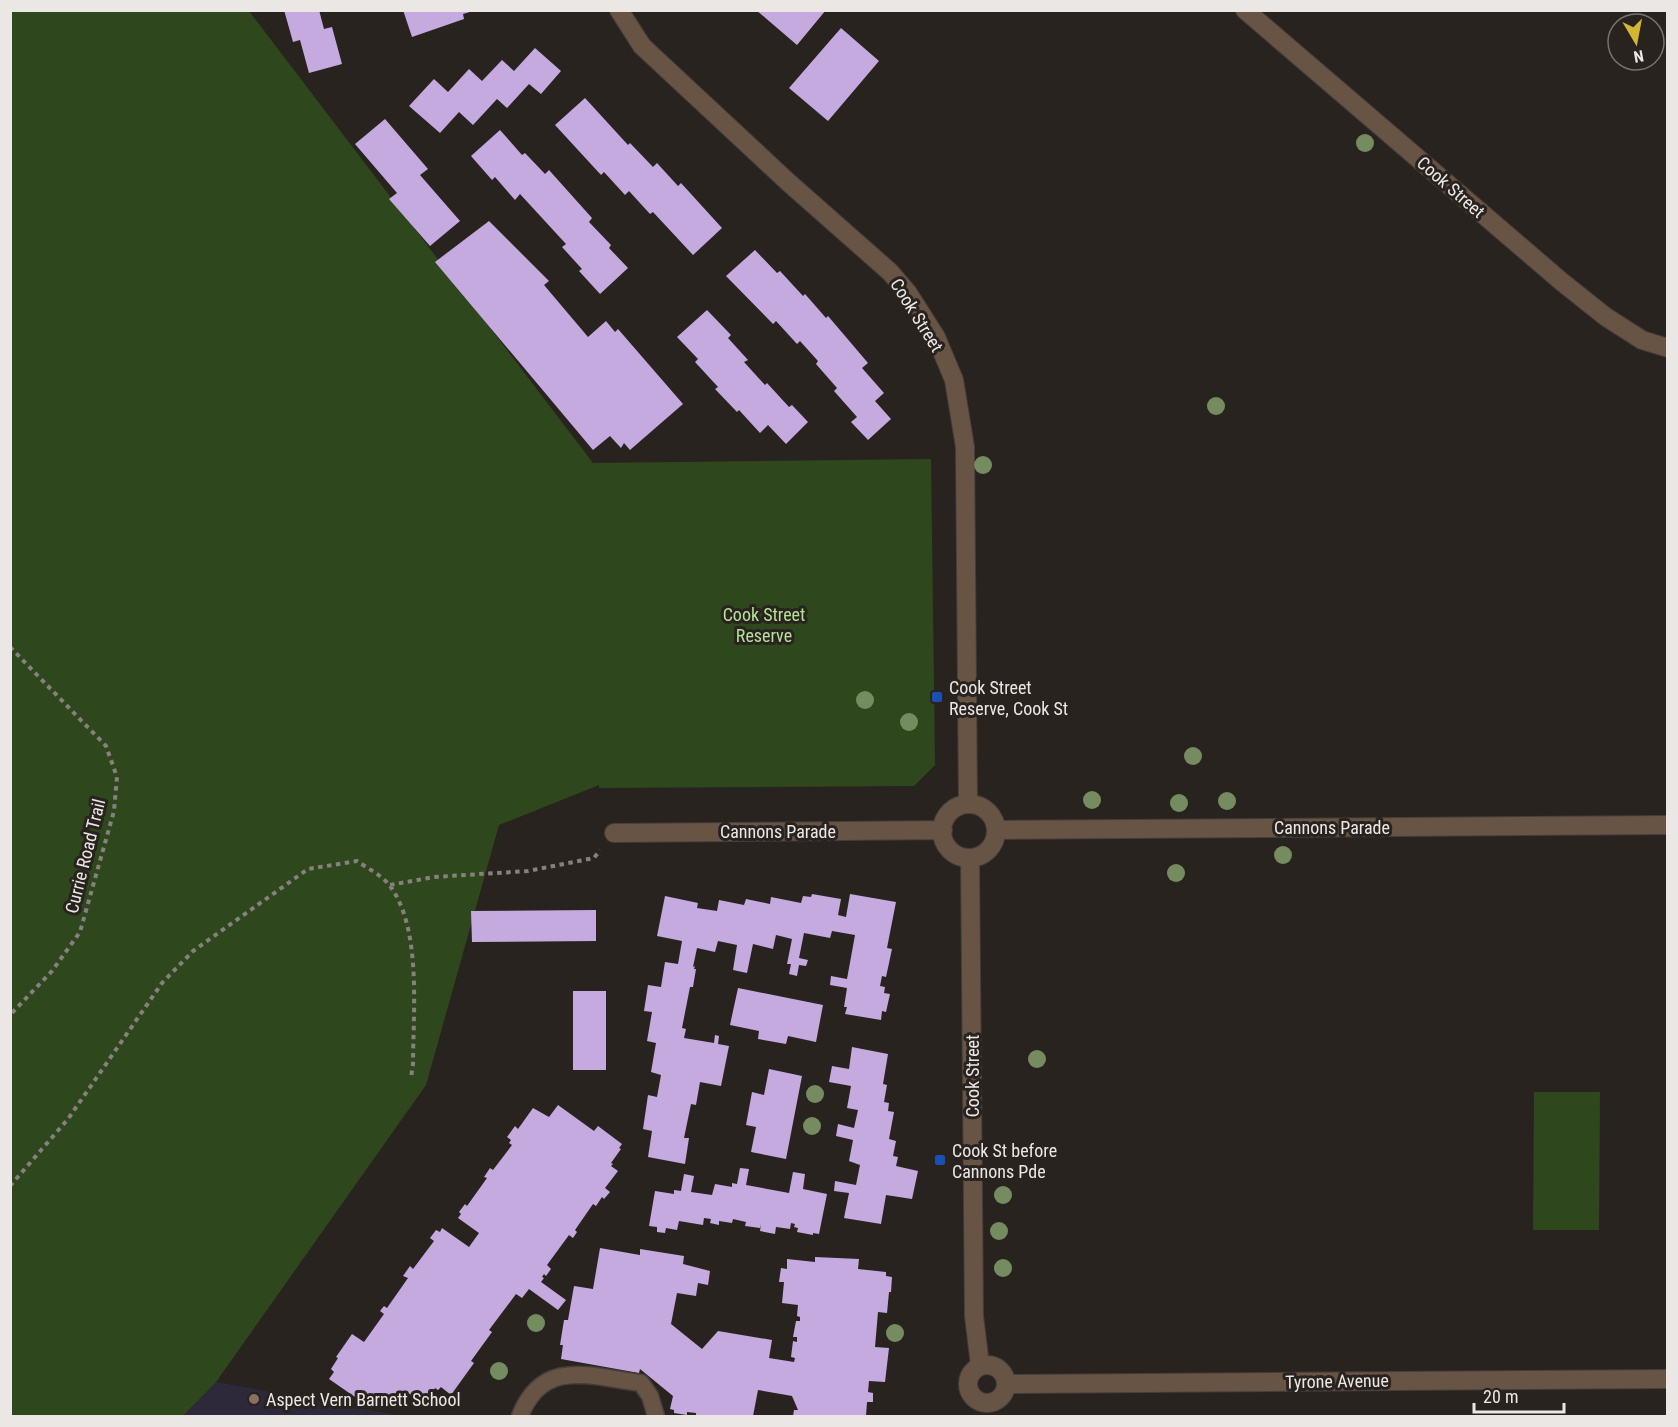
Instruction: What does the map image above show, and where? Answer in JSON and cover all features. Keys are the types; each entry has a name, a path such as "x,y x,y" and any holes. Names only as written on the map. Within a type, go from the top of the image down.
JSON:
{"street":[{"name":"Cook Street","path":"619,10 642,46 788,182 890,272 908,293 936,337 954,380 965,447 968,804"},
{"name":"Cook Street","path":"1245,10 1562,282 1606,317 1642,340 1668,348"},
{"path":"968,804 986,810 996,830 992,846 978,856 970,858 963,857 949,849 943,830 945,819 950,813 968,804"},
{"name":"Cannons Parade","path":"996,830 1668,825"},
{"name":"Cannons Parade","path":"614,833 943,830"},
{"name":"Cook Street","path":"970,858 974,1316 980,1365"},
{"path":"980,1365 998,1368 1003,1372 1006,1384 1002,1396 997,1401 975,1409 967,1385 970,1373 980,1365"},
{"name":"Tyrone Avenue","path":"1006,1384 1668,1378"}],"lane":[{"path":"520,1416 526,1401 535,1389 547,1380 572,1374 641,1383 650,1395 656,1416"}],"path":[{"name":"Currie Road Trail","path":"10,647 106,746 117,777 114,811 80,932 52,971 10,1015"},
{"path":"390,885 434,877 528,871 594,858 614,833"},
{"path":"10,1186 68,1119 162,983 193,951 308,869 357,861 390,885 406,921 413,956 411,1078"}],"shaded area":[{"name":"Aspect Vern Barnett School","path":"216,1382 402,1416 183,1416"}],"green space":[{"name":"Cook Street Reserve","path":"10,11 249,11 593,463 931,459 935,765 914,786 599,788 599,785 499,825 426,1085 216,1382 183,1416 11,1416"},
{"path":"1534,1092 1600,1092 1599,1230 1533,1230"}],"building":[{"path":"284,10 319,10 324,29 332,27 342,64 309,73 300,40 293,42"},
{"path":"403,10 473,11 463,14 464,19 412,37"},
{"path":"756,10 826,10 797,45"},
{"path":"841,28 879,61 828,121 789,88"},
{"path":"535,48 561,71 541,94 529,84 507,108 497,99 473,125 459,112 440,133 409,106 434,79 448,92 469,69 482,81 502,60 514,71"},
{"path":"585,98 628,145 630,143 653,167 657,163 678,186 681,183 722,228 693,255 653,212 650,214 629,191 625,195 604,172 601,175 555,125"},
{"path":"385,119 428,169 420,175 460,221 430,246 389,199 397,193 355,144"},
{"path":"500,130 522,155 525,153 545,174 549,170 592,218 589,222 611,245 609,248 628,268 600,294 579,271 582,269 562,247 566,244 520,194 515,200 495,177 492,180 471,156"},
{"path":"489,221 549,281 544,285 588,337 606,321 615,332 618,329 683,404 630,450 624,443 621,448 610,436 593,450 435,262"},
{"path":"755,250 777,273 780,271 803,296 805,294 826,318 828,316 868,363 862,368 884,393 875,401 891,419 868,440 851,422 857,417 834,391 837,388 816,364 818,361 800,341 797,344 776,321 773,324 726,276"},
{"path":"707,310 731,335 728,338 748,360 744,362 765,385 767,383 789,407 792,405 808,422 786,444 768,425 760,433 739,410 737,412 715,389 718,387 695,362 698,359 677,337"},
{"path":"812,894 841,899 838,915 846,917 850,894 896,902 887,948 892,949 886,977 882,976 880,986 885,987 884,993 890,994 886,1012 882,1011 881,1020 845,1014 847,988 830,985 831,976 847,979 855,935 832,931 830,938 804,933 799,958 808,960 806,966 799,965 797,976 789,974 791,964 787,964 792,939 776,935 773,949 753,944 747,973 733,970 737,945 718,941 715,952 697,948 693,967 695,966 694,969 696,969 693,987 690,987 682,1028 686,1029 684,1038 714,1043 715,1035 719,1036 718,1044 729,1046 721,1086 700,1082 696,1105 691,1104 684,1138 689,1138 685,1164 648,1157 652,1131 643,1129 648,1095 657,1097 661,1075 651,1072 656,1043 647,1041 652,1012 644,1011 648,985 661,987 665,962 678,964 682,941 657,936 665,896 698,903 697,908 717,911 719,900 744,905 746,899 770,904 771,897 801,903 803,896 811,897"},
{"path":"596,910 596,941 472,942 471,911"},
{"path":"738,988 823,1005 816,1042 788,1036 786,1044 758,1039 759,1031 730,1025"},
{"path":"573,991 606,991 606,1070 573,1070"},
{"path":"852,1047 888,1054 883,1084 887,1085 884,1102 889,1103 888,1111 894,1112 889,1139 896,1141 893,1156 898,1157 896,1166 918,1171 912,1199 886,1195 881,1224 844,1218 849,1193 834,1191 835,1181 856,1185 860,1165 849,1161 853,1140 836,1136 838,1124 854,1128 858,1110 847,1108 851,1086 829,1082 832,1066 849,1069"},
{"path":"769,1069 802,1076 786,1159 751,1152 756,1127 746,1125 752,1092 764,1095"},
{"path":"558,1105 594,1131 598,1126 622,1144 611,1163 613,1164 611,1166 618,1171 605,1188 610,1192 604,1199 602,1197 596,1206 593,1204 575,1230 577,1232 573,1238 569,1235 547,1265 551,1269 546,1276 544,1274 542,1277 544,1278 541,1282 566,1300 558,1310 529,1289 522,1298 516,1294 489,1330 492,1332 471,1361 474,1363 451,1395 441,1387 438,1390 435,1388 433,1391 435,1392 425,1406 407,1392 403,1397 397,1392 387,1404 381,1399 378,1402 359,1391 355,1397 329,1379 334,1372 331,1369 338,1358 336,1357 352,1334 364,1342 384,1314 380,1311 384,1306 387,1308 408,1278 403,1276 410,1266 413,1269 434,1241 430,1238 436,1230 440,1232 442,1228 469,1247 479,1233 458,1218 461,1214 459,1212 465,1204 467,1206 487,1178 484,1177 490,1168 493,1170 512,1145 509,1143 511,1140 507,1137 515,1126 518,1129 533,1108 549,1117"},
{"path":"740,1168 749,1169 746,1185 789,1193 793,1172 805,1174 803,1189 827,1194 819,1234 797,1232 798,1228 791,1223 790,1229 776,1227 775,1234 760,1231 761,1224 760,1228 745,1226 746,1222 733,1219 732,1223 719,1221 719,1225 710,1223 711,1219 704,1218 703,1225 679,1221 677,1230 666,1228 665,1233 657,1232 657,1227 649,1226 655,1191 674,1194 674,1190 681,1191 684,1174 694,1176 691,1192 712,1195 715,1184 732,1187 732,1183 737,1184"},
{"path":"600,1248 640,1255 640,1249 684,1256 683,1264 710,1271 708,1285 698,1283 696,1296 677,1293 671,1324 702,1349 718,1331 772,1340 769,1358 794,1362 795,1358 791,1357 793,1341 797,1342 797,1337 793,1337 796,1321 800,1321 800,1317 797,1316 798,1305 782,1303 784,1282 779,1282 781,1268 787,1269 787,1259 815,1262 815,1257 859,1259 858,1269 886,1272 886,1276 892,1277 887,1313 878,1312 875,1347 889,1348 885,1382 869,1381 868,1392 873,1393 873,1402 867,1402 866,1416 793,1416 794,1410 798,1410 792,1396 758,1390 753,1416 696,1416 696,1413 687,1412 687,1415 674,1413 674,1410 670,1409 673,1396 640,1369 639,1373 561,1359 563,1345 560,1345 564,1320 568,1320 574,1286 593,1289"}],"place":[{"name":"Cook Street Reserve, Cook St","path":"937,697"},
{"name":"Cook St before Cannons Pde","path":"940,1160"},
{"name":"Aspect Vern Barnett School","path":"254,1399"}]}
